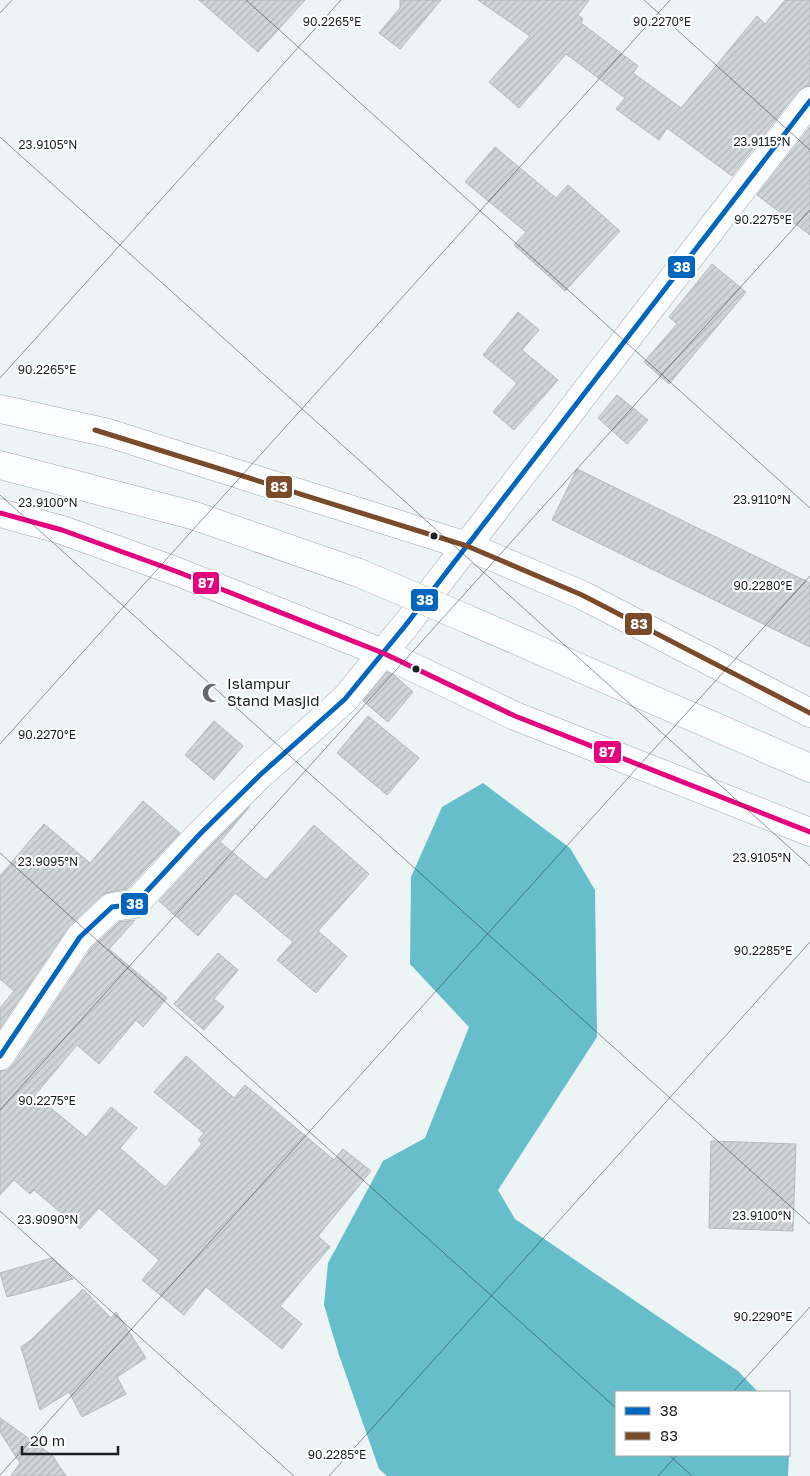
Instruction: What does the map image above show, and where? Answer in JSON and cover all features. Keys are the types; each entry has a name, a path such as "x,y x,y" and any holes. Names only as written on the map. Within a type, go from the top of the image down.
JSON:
{"main road":[{"path":"0,1056 80,937 112,908 135,904 213,821 260,775 345,699 383,654 467,546 810,101"},
{"path":"0,409 108,433 467,546 582,595 810,713"},
{"path":"0,465 192,514 359,573 810,768"},
{"path":"0,513 62,530 178,572 383,654 515,716 810,832"}],"water":[{"path":"483,783 570,848 595,890 597,1037 498,1190 515,1219 738,1371 757,1391 615,1391 615,1456 789,1456 788,1476 387,1476 379,1469 339,1355 324,1305 328,1263 383,1161 425,1138 469,1027 410,964 411,877 442,807"}],"building":[{"path":"199,0 305,0 258,52"},
{"path":"400,0 441,0 400,49 379,33 400,8"},
{"path":"478,0 589,0 578,15 583,19 581,23 638,66 633,73 681,108 757,16 765,24 785,0 810,0 810,86 798,91 732,176 667,128 659,140 616,109 625,98 566,54 519,108 489,82 530,36"},
{"path":"810,127 810,235 757,195"},
{"path":"495,147 556,198 568,185 620,231 565,291 514,245 526,232 465,182"},
{"path":"712,264 746,292 669,384 644,362 677,324 669,317"},
{"path":"518,312 539,330 522,350 558,380 514,430 493,412 517,383 483,355"},
{"path":"617,395 648,420 627,444 598,418"},
{"path":"577,469 810,583 810,647 552,520"},
{"path":"387,672 395,676 413,692 388,722 363,701"},
{"path":"368,716 419,758 387,795 337,753"},
{"path":"214,721 243,746 214,780 185,755"},
{"path":"143,801 180,833 127,889 102,895 69,926 0,1028 0,1008 14,991 0,979 0,876 44,824 90,863"},
{"path":"250,806 220,842 266,880 314,825 369,874 318,931 347,956 316,993 277,960 293,942 235,893 198,936 159,901"},
{"path":"135,920 109,949 167,998 143,1027 136,1020 99,1064 77,1045 35,1095 86,1137 111,1107 137,1128 120,1148 165,1187 202,1144 198,1140 204,1133 154,1092 186,1056 234,1098 245,1085 334,1160 343,1149 371,1171 318,1236 330,1247 280,1306 302,1324 282,1349 206,1287 184,1315 142,1280 159,1260 99,1208 80,1229 34,1190 30,1194 14,1180 0,1195 0,1071 7,1070 13,1065 92,947 119,922"},
{"path":"218,953 238,970 214,999 224,1007 204,1030 174,1004"},
{"path":"711,1141 796,1144 793,1231 709,1228"},
{"path":"52,1258 73,1279 7,1297 0,1273"},
{"path":"83,1289 111,1318 116,1312 146,1358 117,1377 126,1394 82,1417 69,1392 40,1410 21,1347 32,1339"},
{"path":"0,1418 52,1455 66,1476 11,1476 20,1463 0,1432"}],"transit line":[{"name":"38","path":"0,1056 80,937 112,907 135,904 200,834 260,775 345,699 405,626 810,101"},
{"name":"83","path":"95,430 467,546 582,595 810,713"},
{"name":"87","path":"0,513 62,530 178,572 383,653 515,716 810,832"}],"place":[{"name":"Islampur Stand Masjid","path":"212,693"}]}
